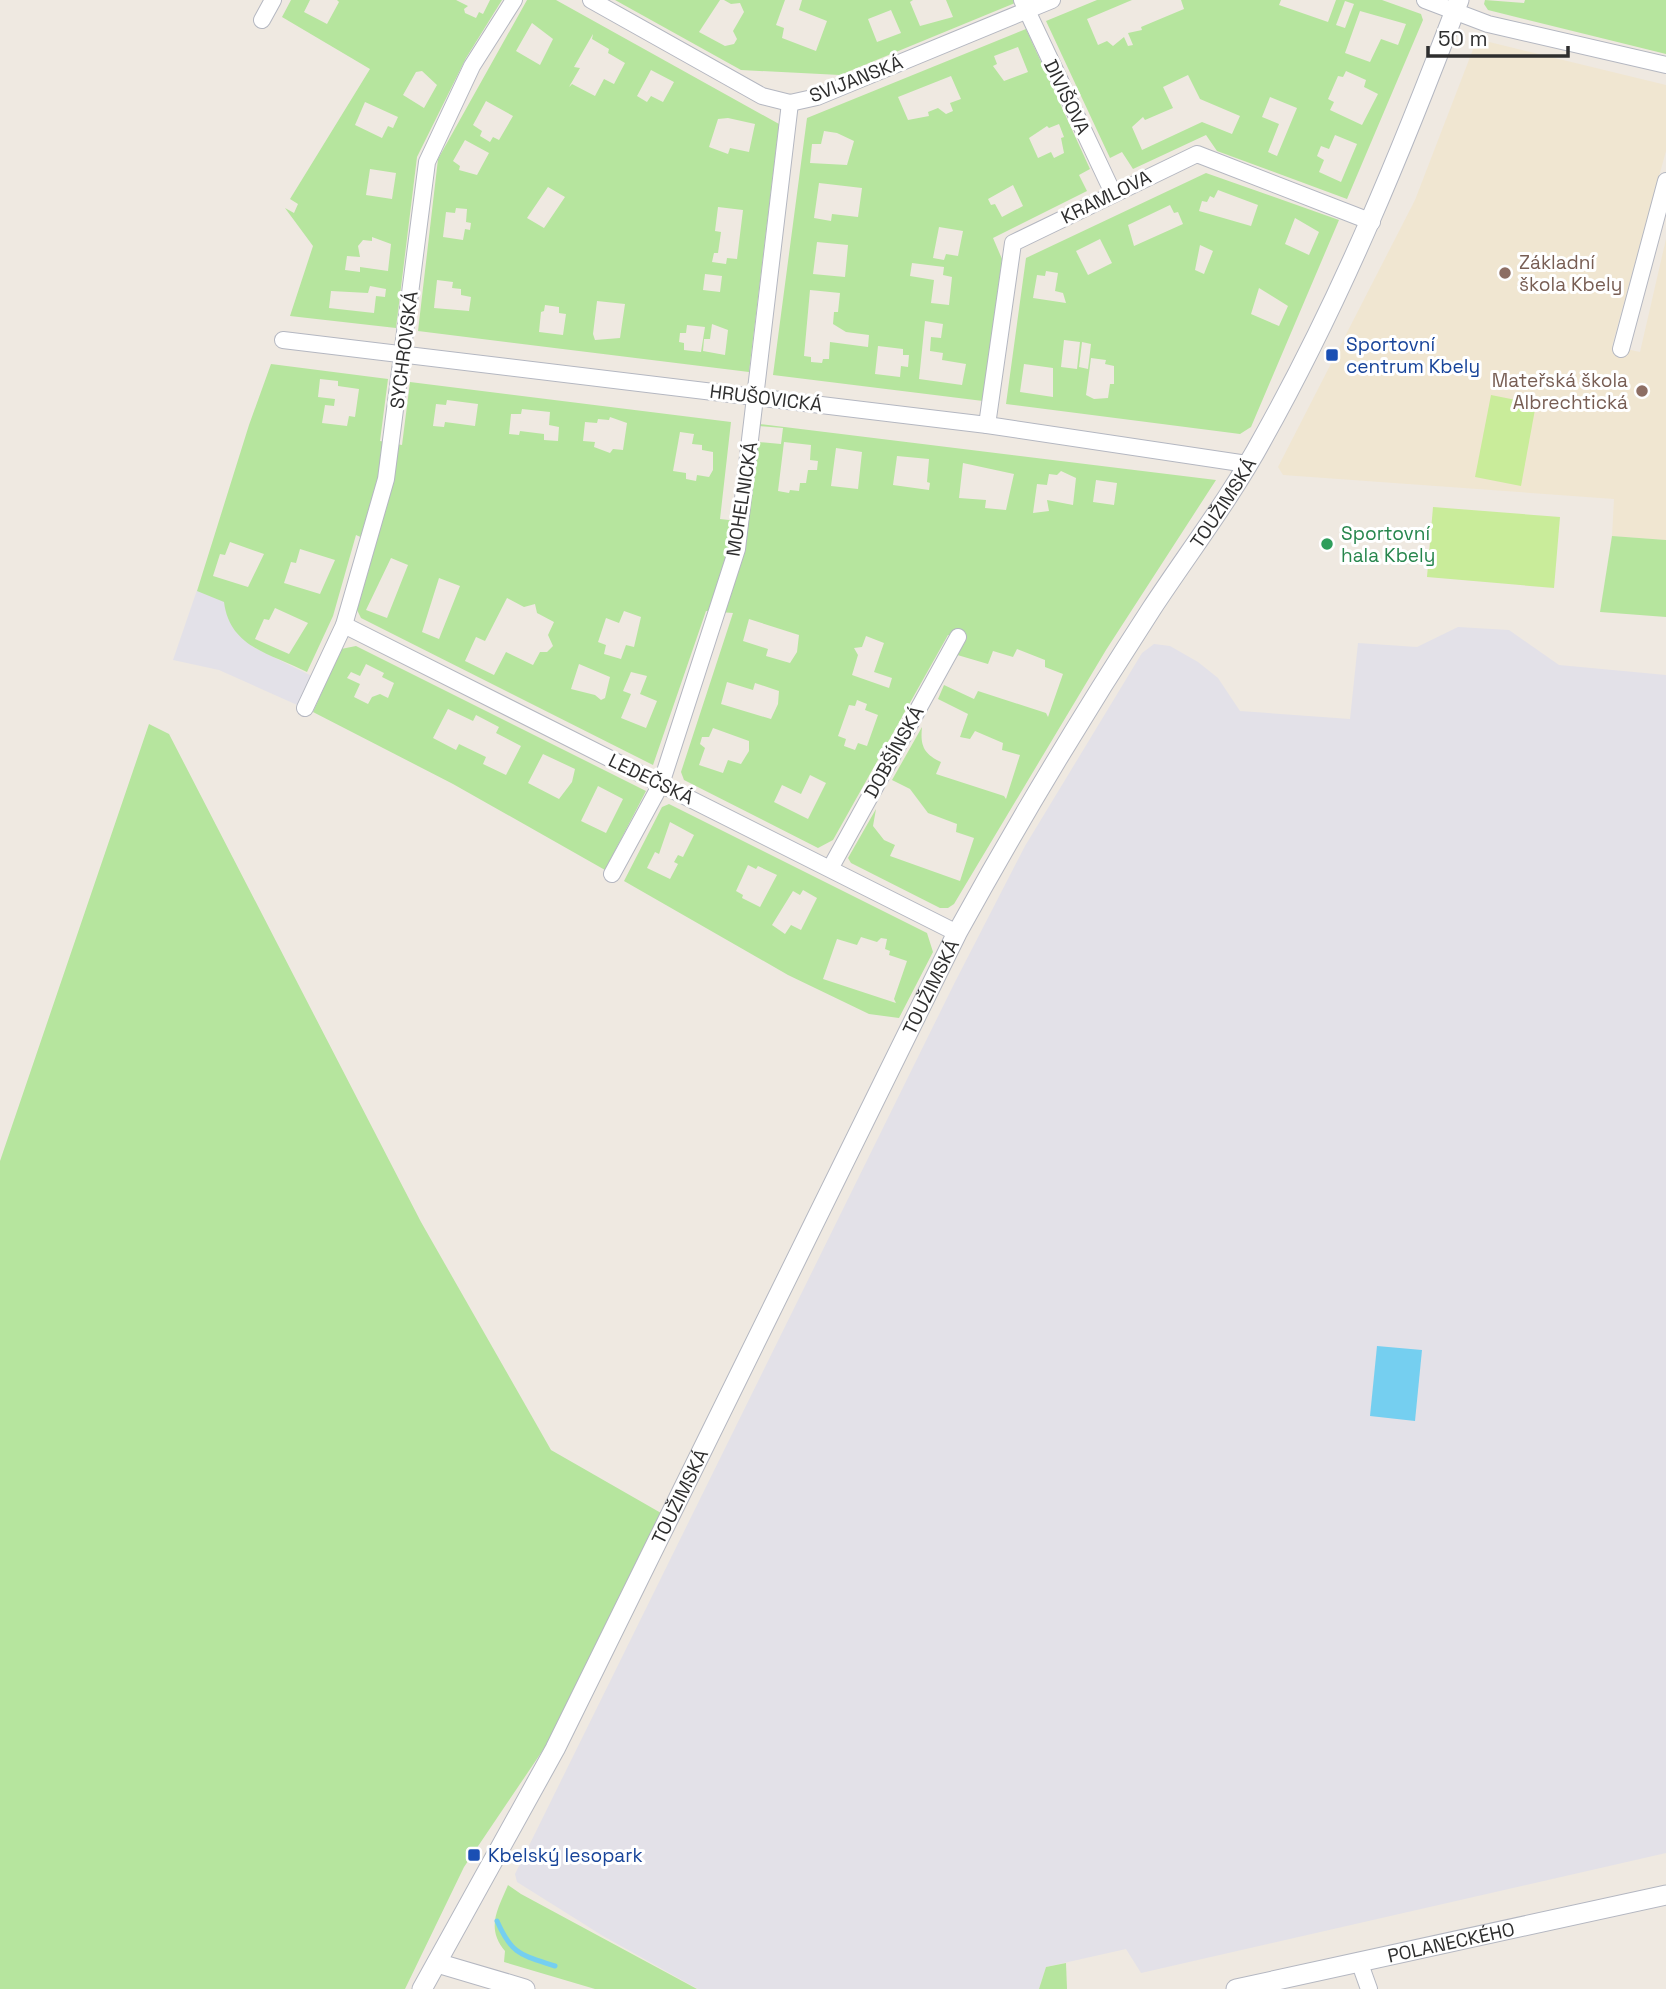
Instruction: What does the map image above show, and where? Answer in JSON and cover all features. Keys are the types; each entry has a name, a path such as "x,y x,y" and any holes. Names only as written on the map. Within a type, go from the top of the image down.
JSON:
{"street":[{"path":"262,20 273,0"},
{"name":"SYCHROVSKÁ","path":"305,708 344,625 386,479 427,162 472,66 514,0"},
{"name":"SVIJANSKÁ","path":"591,0 762,96 790,103 817,97 1023,6 1052,0"},
{"path":"1425,0 1457,5 1488,24 1666,65"},
{"name":"TOUŽIMSKÁ","path":"422,1989 555,1749 957,933 1047,773 1247,464 1333,304 1372,222 1416,117 1457,5"},
{"name":"DIVIŠOVA","path":"1023,6 1113,193"},
{"name":"MOHELNICKÁ","path":"612,874 662,784 737,549 790,103"},
{"name":"KRAMLOVA","path":"987,425 1013,243 1197,154 1372,222"},
{"path":"1621,349 1666,181"},
{"name":"HRUŠOVICKÁ","path":"283,341 404,353 987,425 1247,464"},
{"name":"LEDEČSKÁ","path":"344,625 831,867 957,933"},
{"name":"DOBŠÍNSKÁ","path":"831,867 958,637"},
{"name":"POLANECKÉHO","path":"1236,1989 1666,1895"},
{"path":"1359,1961 1369,1989"},
{"path":"437,1962 525,1989"}],"shaded area":[{"name":"Základní škola Kbely","path":"1477,39 1666,85 1666,151 1612,346 1640,352 1666,239 1666,540 1612,536 1614,499 1283,475 1278,467 1415,200"},
{"path":"197,590 225,602 253,647 326,683 313,712 219,670 173,660"},
{"path":"1458,627 1509,630 1559,665 1666,675 1666,1853 1141,1973 1126,1949 1046,1967 1039,1989 698,1989 603,1936 517,1882 515,1874 955,982 1025,846 1142,653 1154,644 1170,646 1198,662 1218,678 1240,711 1350,719 1358,643 1417,647"}],"green space":[{"path":"291,0 310,0 304,12 327,24 339,2 337,0 456,0 468,6 464,9 465,13 476,18 479,12 483,14 490,0 502,0 466,58 417,157 396,328 290,316 313,246 285,208 294,213 298,204 290,199 370,69 282,17","holes":["422,71 437,85 424,108 403,95 416,72","365,102 398,117 393,128 388,126 382,138 355,125","370,169 396,173 392,199 366,195","372,237 391,244 388,271 360,267 360,272 345,270 347,256 360,257 358,246 363,240 372,241","370,286 386,289 385,297 376,296 374,313 329,308 331,291 368,293"]},
{"path":"527,0 556,0 779,124 749,372 418,331 438,159","holes":["532,23 553,39 540,65 516,51","593,34 592,39 625,63 614,84 604,79 595,96 572,84 569,87 580,68 574,67","651,70 674,82 663,102 651,96 647,102 637,96","486,101 513,116 499,140 493,137 490,142 480,136 482,131 473,125","728,118 755,124 749,152 730,148 728,154 709,147 718,119","465,140 489,153 477,175 459,170 460,166 453,161","548,187 565,197 544,228 527,218","718,207 743,210 737,259 727,258 726,264 712,262 714,253 718,253 721,232 715,231","456,208 467,209 466,222 471,223 470,230 465,229 463,240 443,237 446,212 455,213","705,274 722,276 720,292 703,290","437,280 453,282 452,288 461,289 461,295 471,297 469,311 434,308","597,301 625,304 620,338 595,340 593,334","545,305 559,307 559,313 566,314 563,335 539,332 541,312 544,311","712,324 728,330 725,355 703,351 704,339 710,339","687,325 705,327 701,352 684,350 684,343 679,342 680,333 686,333"]},
{"path":"615,0 720,0 699,32 725,46 734,44 737,39 733,31 744,12 740,3 731,4 724,0 785,0 776,25 784,28 782,38 816,51 827,21 799,10 802,0 913,0 910,2 920,26 953,17 946,0 1014,0 1015,3 840,75 741,70","holes":["891,10 901,33 877,42 868,19"]},
{"path":"1097,0 1132,0 1087,19 1098,45 1107,41 1113,46 1124,37 1128,46 1133,45 1128,33 1142,30 1141,27 1184,9 1181,0 1281,0 1279,5 1328,22 1336,0 1382,0 1421,14 1423,20 1347,199 1217,151 1206,135 1133,169 1122,152 1110,158 1046,21","holes":["1345,1 1354,4 1345,28 1336,25","1360,11 1406,24 1398,45 1381,39 1370,62 1345,53","1346,71 1366,80 1364,87 1378,94 1362,125 1330,110 1334,102 1328,99 1338,76 1343,77","1188,75 1200,99 1240,116 1232,134 1202,122 1142,150 1132,127 1143,117 1145,120 1173,108 1163,87","1270,97 1297,108 1277,156 1268,152 1279,124 1262,117","1335,135 1357,144 1341,182 1319,172 1324,160 1317,156 1321,146 1329,149"]},
{"path":"1485,0 1524,3 1525,0 1666,0 1666,54 1488,10 1484,4"},
{"path":"1026,29 1090,169 1079,175 1087,191 993,238 1002,259 983,401 773,375 807,118","holes":["1018,47 1028,72 1004,81 993,66 997,64 994,56","951,76 961,99 950,103 953,111 946,114 938,108 928,112 929,116 908,120 898,97","1059,124 1064,137 1061,138 1064,153 1054,158 1051,152 1038,158 1029,138 1047,126 1049,128","824,131 837,133 854,141 847,165 810,163 812,144 821,144","819,183 862,188 858,217 832,214 831,221 814,218","1013,185 1023,206 1002,217 995,204 991,205 988,199","939,227 963,231 958,256 946,254 944,260 933,258","817,242 848,245 845,277 813,274","912,263 944,267 943,275 952,277 949,305 931,303 934,280 910,276","810,290 840,293 838,312 834,312 833,324 846,332 869,335 868,347 830,342 829,359 823,359 822,363 811,362 811,357 804,356","925,321 943,324 941,338 931,337 930,351 943,353 942,360 966,364 962,385 919,379","878,346 903,349 903,355 909,355 908,367 901,366 900,377 875,374"]},
{"path":"1206,173 1339,220 1251,427 1240,434 1006,404 1026,258","holes":["1218,190 1258,205 1251,226 1199,211 1202,201 1207,202 1210,196 1214,198","1170,205 1174,213 1178,212 1183,224 1134,246 1128,225","1295,218 1319,232 1309,255 1285,244","1100,239 1112,263 1088,275 1076,251","1200,245 1213,251 1204,274 1195,270","1046,271 1058,273 1055,291 1063,293 1066,303 1033,298 1037,275 1045,276","1259,288 1288,306 1279,326 1251,314","1064,340 1080,342 1077,369 1061,367","1082,342 1091,344 1088,369 1079,367","1091,358 1106,360 1105,364 1114,366 1114,384 1110,384 1108,398 1094,399 1086,395","1024,364 1053,368 1053,397 1020,392"]},
{"path":"271,364 388,379 380,441 402,445 410,382 731,422 720,519 747,522 759,424 1216,480 1106,650 954,904 948,908 940,908 851,863 848,858 876,809 873,826 884,840 895,845 890,856 960,881 974,838 956,832 957,824 928,813 910,789 892,780 922,727 924,749 941,762 936,774 1004,796 1006,799 1020,755 1002,750 1003,743 975,731 970,739 960,737 968,714 938,699 944,685 974,699 978,691 1046,713 1048,717 1063,674 1045,667 1045,660 1017,649 1013,657 993,651 988,664 954,654 963,636 948,635 833,840 818,848 684,780 681,772 733,613 706,611 653,765 361,618 357,610 376,544 356,535 333,616 307,672 266,654 243,639 234,630 224,602 197,591","holes":["320,379 338,381 338,386 359,389 355,417 349,416 347,426 322,423 325,405 334,406 335,399 318,397","447,400 478,404 475,426 445,422 444,427 433,426 436,404 446,405","522,409 550,412 549,425 559,427 558,441 544,440 544,434 520,431 519,435 509,434 511,414 521,414","610,417 627,423 623,450 613,449 610,453 594,447 595,442 583,441 585,422 597,423 598,419 609,420","759,426 783,428 781,444 758,442","680,432 694,434 692,444 702,445 702,450 713,452 713,470 709,477 697,475 696,481 686,479 686,473 673,471","784,442 811,445 810,460 818,461 817,470 808,470 806,483 800,483 799,491 778,491","836,448 862,452 858,489 831,486","897,456 929,459 927,482 930,483 929,490 893,485","963,463 1014,474 1006,510 985,508 986,500 959,498","1061,471 1076,478 1073,505 1047,500 1049,511 1033,513 1037,484 1047,485 1049,474 1057,475","1096,480 1117,483 1114,505 1093,502","230,542 264,554 248,587 213,576 220,554 225,555","300,549 335,560 320,594 284,583 291,562 296,563","391,558 408,565 387,618 366,610","439,578 460,586 439,639 422,632","507,598 524,607 535,604 537,613 554,622 548,635 553,646 547,652 540,652 533,665 506,652 494,675 465,661 476,637 485,641","275,608 308,623 289,654 255,639 264,619 269,620","624,611 641,617 634,647 626,645 621,659 604,654 606,645 598,642 606,618 619,623","749,619 799,635 797,652 790,663 766,656 768,649 743,641","866,636 884,643 874,672 892,678 889,688 852,675 858,655 854,648 862,647","579,664 610,677 605,698 601,700 595,695 571,689","631,672 647,676 640,694 657,701 646,728 621,718 631,694 623,691","727,682 753,690 755,683 779,691 778,704 771,719 721,704","857,700 867,704 865,710 878,715 867,746 858,743 855,750 844,746 846,739 838,736 849,705 855,706","713,728 749,741 749,751 741,764 728,760 723,773 699,765 705,748 700,744 702,737 709,737","810,775 826,783 808,819 774,802 782,785 801,794"]},
{"path":"1491,395 1536,404 1521,486 1475,477"},
{"path":"1433,507 1560,517 1554,588 1427,577"},
{"path":"1612,536 1666,540 1666,617 1600,612"},
{"path":"356,646 646,791 605,870 453,784 313,712 341,649","holes":["366,664 384,673 382,677 394,683 388,698 380,694 372,697 368,704 354,697 360,684 347,678 351,672 360,676","448,709 473,721 476,715 499,727 496,733 521,746 506,775 483,764 486,757 459,744 456,750 433,738","543,754 575,769 572,782 559,799 528,783","598,786 623,799 606,833 581,821"]},
{"path":"149,724 169,734 421,1222 551,1450 661,1513 547,1744 464,1867 405,1989 0,1989 0,1161"},
{"path":"669,804 927,933 933,952 899,1018 869,1014 788,975 624,881 662,807","holes":["670,822 694,835 683,857 678,855 674,862 678,864 670,879 647,868 655,852 659,854","748,865 756,869 758,866 777,875 760,907 742,898 743,895 736,891","803,890 817,898 801,930 791,925 785,934 772,925 793,891 800,895","861,937 877,942 881,938 887,939 885,949 890,951 889,955 907,961 894,999 896,1003 823,979 837,939 857,945"]},
{"path":"508,1885 697,1989 595,1989 504,1962 505,1951 496,1935 495,1919"},
{"path":"1066,1963 1067,1989 1039,1989 1046,1967"}],"water":[{"path":"1377,1346 1422,1350 1415,1421 1370,1416"}],"waterway":[{"path":"497,1921 508,1941 519,1952 555,1966"}],"place":[{"name":"Základní škola Kbely","path":"1505,273"},
{"name":"Sportovní centrum Kbely","path":"1332,355"},
{"name":"Mateřská škola Albrechtická","path":"1642,391"},
{"name":"Sportovní hala Kbely","path":"1327,544"},
{"name":"Kbelský lesopark","path":"474,1855"}]}
